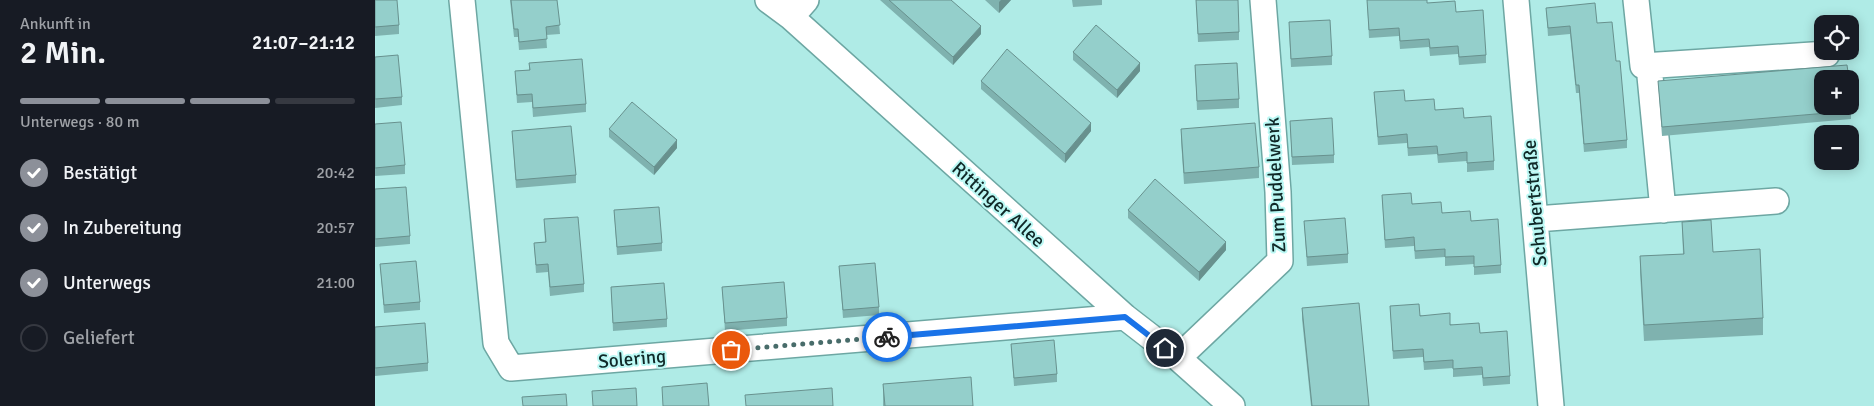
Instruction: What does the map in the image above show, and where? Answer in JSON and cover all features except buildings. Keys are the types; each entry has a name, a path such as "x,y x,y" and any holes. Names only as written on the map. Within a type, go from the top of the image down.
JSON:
{"street":[{"name":"Solering","path":"462,0 496,343 511,368 1125,317"},
{"name":"Rittinger Allee","path":"768,0 799,9 1125,317 1178,358 1232,406"},
{"name":"Zum Puddelwerk","path":"1178,358 1280,261 1263,0"},
{"name":"Schubertstraße","path":"1516,0 1551,406"},
{"path":"1636,0 1643,66 1814,55"},
{"path":"1649,66 1663,210"},
{"path":"1536,219 1776,201"}],"way so far":[{"path":"731,350 887,337"}],"route":[{"path":"887,337 1125,317 1165,348"}]}
